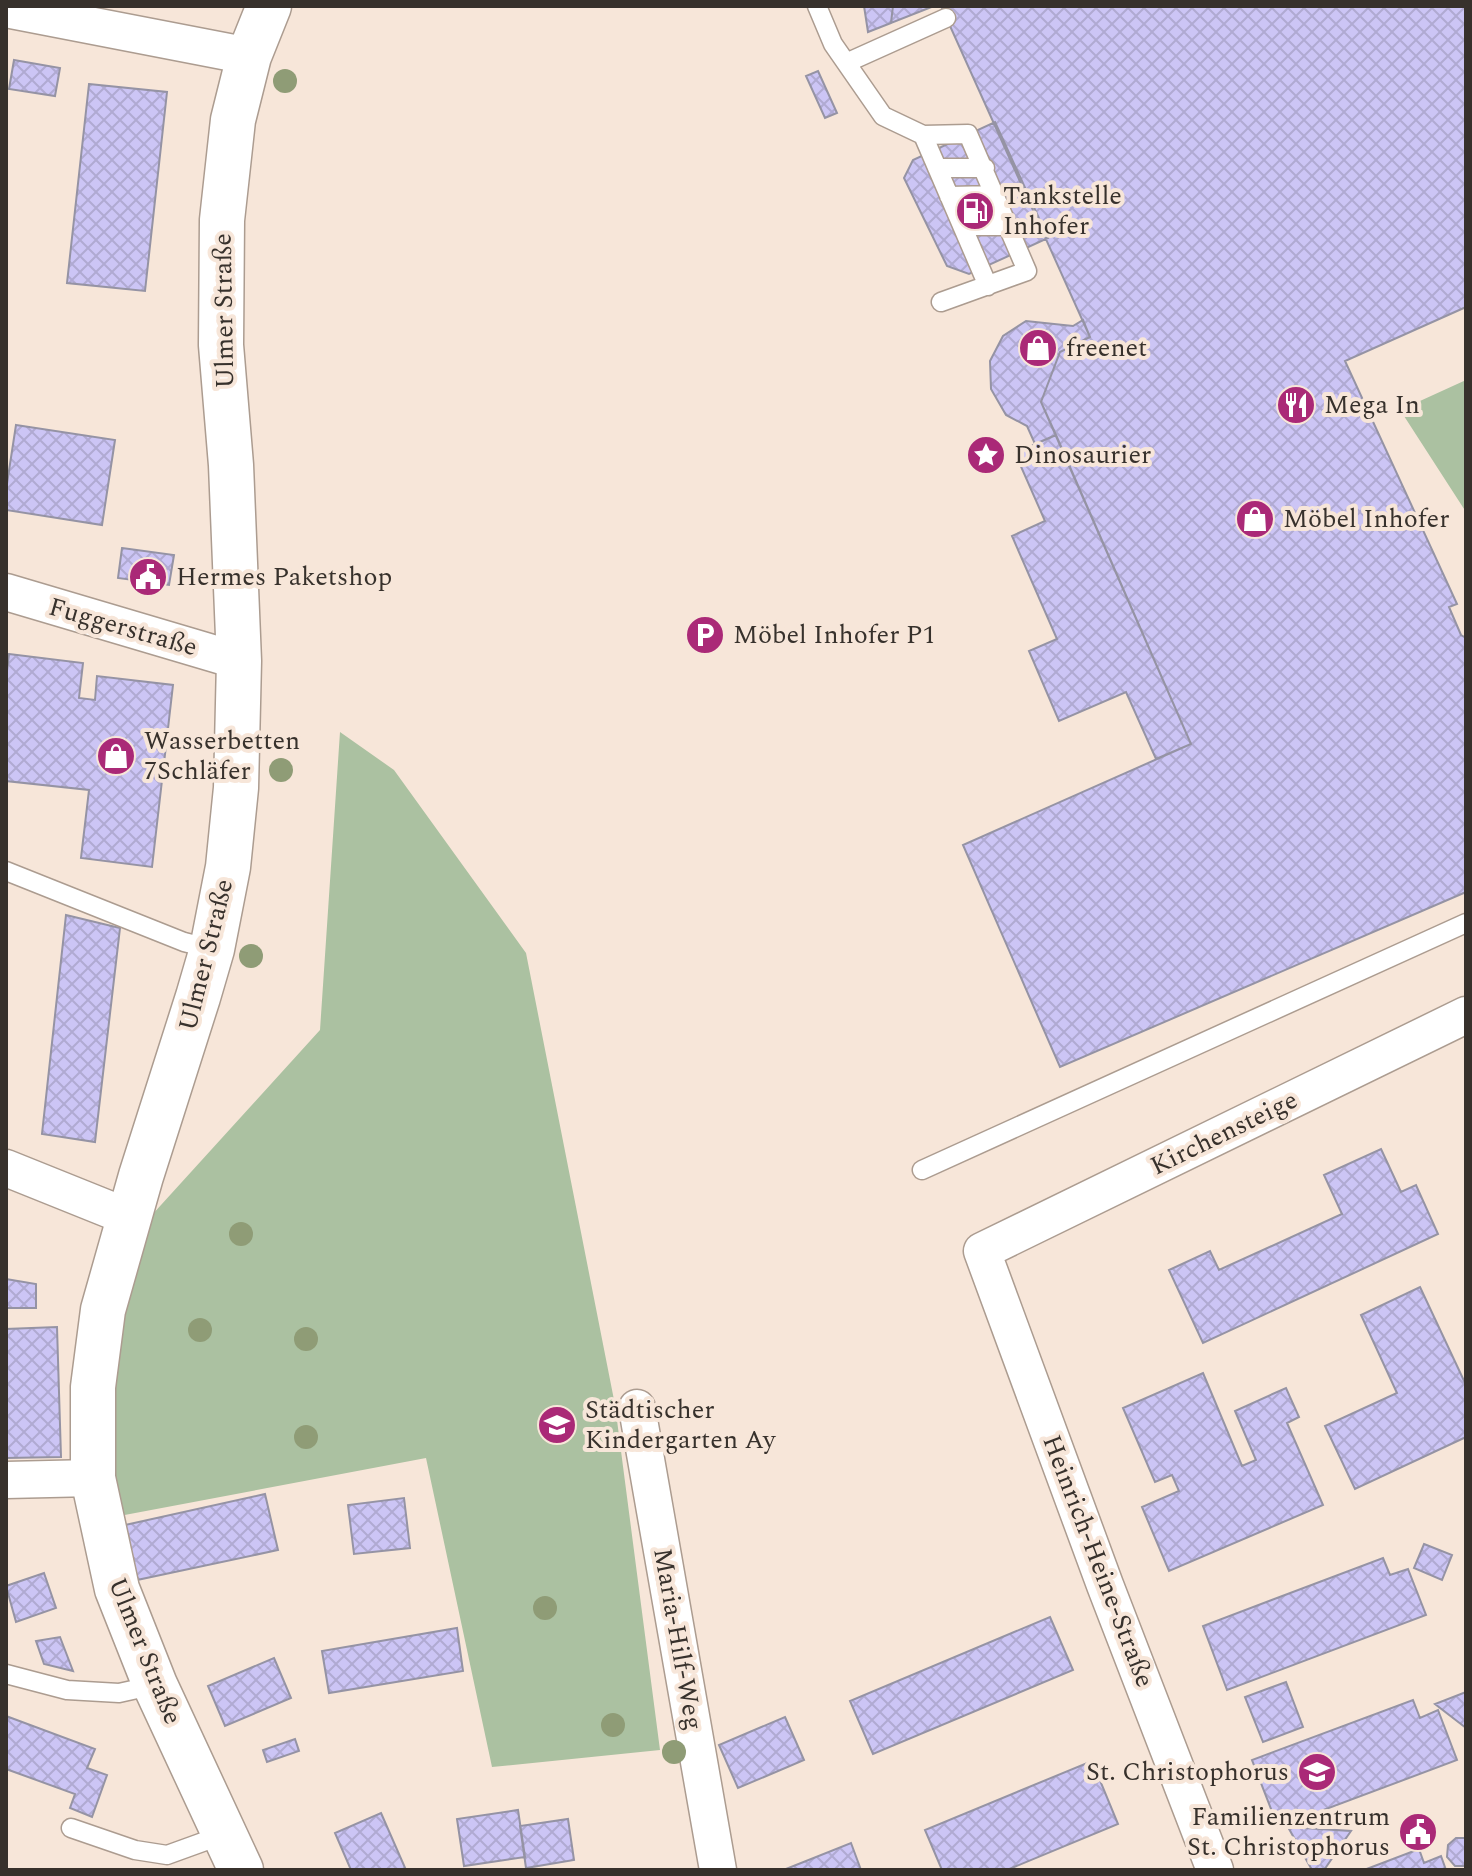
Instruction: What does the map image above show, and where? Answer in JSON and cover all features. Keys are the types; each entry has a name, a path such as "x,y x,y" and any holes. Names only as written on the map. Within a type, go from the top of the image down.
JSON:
{"street":[{"name":"Ulmer Straße","path":"233,1852 155,1685 117,1589 93,1478 93,1387 103,1310 128,1217 181,1057 212,949 228,867 235,801 239,661 231,465 221,345 222,220 233,120 249,56 269,6"},
{"path":"6,9 249,56"},
{"name":"Fuggerstraße","path":"6,592 239,661"},
{"name":"Kirchensteige","path":"982,1251 1466,1015"},
{"path":"6,1168 128,1217"},
{"name":"Heinrich-Heine-Straße","path":"982,1251 1215,1870"},
{"name":"Maria-Hilf-Weg","path":"637,1408 718,1870"},
{"path":"6,1480 93,1478"}],"lane":[{"path":"817,6 833,44 883,116 923,135 968,134 985,168 1027,271 941,302"},
{"path":"846,63 946,18"},
{"path":"923,135 988,286"},
{"path":"937,168 985,168"},
{"path":"949,196 996,195"},
{"path":"962,226 1009,226"},
{"path":"6,871 184,942 212,949"},
{"path":"922,1170 1466,923"},
{"path":"6,1674 67,1690 119,1693 155,1685"},
{"path":"71,1828 135,1850 167,1855 233,1852"}],"green space":[{"path":"1466,380 1466,512 1404,416 1409,406"},
{"path":"340,732 394,770 526,953 615,1405 660,1750 492,1767 426,1458 114,1517 105,1338 141,1227 320,1030"}],"building":[{"path":"864,6 893,6 891,23 868,32"},
{"path":"893,6 934,6 891,23"},
{"name":"Möbel Inhofer","path":"941,6 1466,6 1466,307 1345,361 1457,604 1449,607 1461,635 1466,638 1466,892 1060,1067 963,845 1191,744 1041,402 1060,352 1090,337"},
{"path":"14,60 60,68 55,96 9,89"},
{"path":"818,71 837,113 825,118 806,76"},
{"path":"89,84 167,92 145,291 67,283"},
{"path":"995,122 1048,238 969,274 947,266 904,178 913,160"},
{"path":"1083,320 1090,337 1060,352 1041,402 1056,435 1035,444 1027,426 1006,415 991,389 990,361 1003,336 1026,321 1073,326"},
{"path":"16,425 115,440 102,525 6,510"},
{"path":"1056,435 1191,744 1156,759 1126,692 1059,721 1029,651 1057,639 1012,536 1045,521 1015,453"},
{"path":"122,548 174,555 169,585 118,578"},
{"path":"9,654 83,663 79,698 95,700 97,676 173,685 152,867 81,858 89,790 6,781 6,679"},
{"path":"66,915 120,928 95,1142 42,1134"},
{"path":"1381,1149 1401,1192 1416,1185 1438,1234 1203,1343 1169,1270 1210,1251 1219,1270 1342,1214 1324,1175"},
{"path":"6,1279 36,1284 36,1308 6,1308"},
{"path":"1420,1287 1466,1385 1466,1437 1355,1489 1325,1426 1397,1393 1361,1315"},
{"path":"57,1327 61,1457 6,1458 6,1329"},
{"path":"1203,1373 1242,1466 1256,1460 1235,1411 1286,1388 1299,1417 1287,1423 1323,1505 1169,1571 1142,1507 1179,1491 1172,1475 1155,1482 1123,1408"},
{"path":"265,1494 278,1550 137,1580 125,1525"},
{"path":"404,1498 410,1548 354,1554 348,1505"},
{"path":"1424,1544 1452,1555 1442,1580 1414,1568"},
{"path":"1383,1558 1390,1575 1408,1569 1426,1615 1227,1690 1203,1626"},
{"path":"44,1573 56,1608 16,1622 6,1586"},
{"path":"1050,1617 1073,1670 873,1754 850,1701"},
{"path":"457,1628 463,1671 329,1693 322,1651"},
{"path":"60,1637 73,1671 44,1664 36,1641"},
{"path":"274,1658 291,1698 225,1726 208,1686"},
{"path":"1286,1682 1303,1727 1263,1742 1245,1697"},
{"path":"1466,1692 1466,1728 1435,1704"},
{"path":"1413,1700 1420,1718 1438,1710 1457,1760 1278,1827 1252,1760"},
{"path":"6,1716 95,1749 87,1768 107,1775 92,1817 70,1808 75,1794 6,1769"},
{"path":"785,1717 804,1760 738,1788 719,1745"},
{"path":"295,1739 299,1751 267,1762 263,1750"},
{"path":"1092,1761 1118,1824 1007,1870 942,1870 925,1830"},
{"path":"518,1810 525,1857 464,1866 457,1819"},
{"path":"381,1813 406,1870 351,1870 335,1833"},
{"path":"568,1819 574,1860 526,1868 520,1826"},
{"path":"1288,1827 1351,1831 1324,1870 1312,1870"},
{"path":"1456,1838 1466,1838 1466,1866 1455,1866 1447,1857 1448,1845"},
{"path":"851,1843 861,1870 786,1870 786,1869"},
{"path":"1419,1849 1424,1863 1441,1856 1446,1870 1364,1870"}],"place":[{"name":"Tankstelle Inhofer","path":"975,211"},
{"name":"freenet","path":"1038,348"},
{"name":"Mega In","path":"1296,405"},
{"name":"Dinosaurier","path":"986,455"},
{"name":"Möbel Inhofer","path":"1255,519"},
{"name":"Hermes Paketshop","path":"148,577"},
{"name":"Möbel Inhofer P1","path":"705,635"},
{"name":"Wasserbetten 7Schläfer","path":"116,756"},
{"name":"Städtischer Kindergarten Ay","path":"557,1425"},
{"name":"St. Christophorus","path":"1317,1772"},
{"name":"Familienzentrum St. Christophorus","path":"1418,1832"}]}
